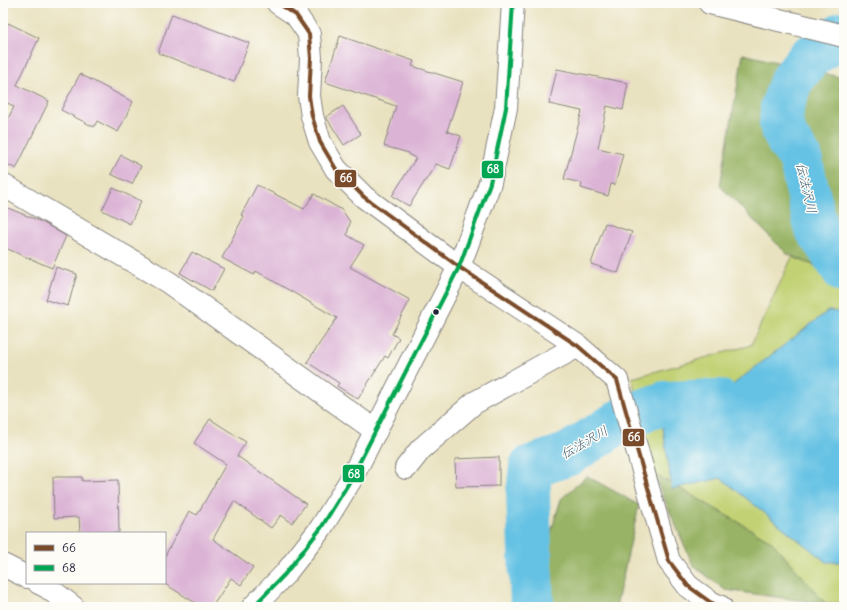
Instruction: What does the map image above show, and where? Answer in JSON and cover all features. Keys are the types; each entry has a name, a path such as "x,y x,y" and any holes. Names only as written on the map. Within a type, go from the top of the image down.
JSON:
{"main road":[{"path":"278,3 296,15 308,34 310,58 308,96 312,116 320,142 336,169 364,197 459,267 578,346 617,380 670,561 688,586 710,602 721,607"},
{"path":"253,607 285,574 321,528 350,481 459,267 490,183 506,108 513,3"},
{"path":"710,3 844,36"},
{"path":"3,185 168,282 376,431"},
{"path":"406,468 421,449 474,403 578,346"},
{"path":"3,565 26,576"},
{"path":"41,584 73,607"}],"green space":[{"path":"743,54 844,78 844,278 787,254 720,186"},
{"path":"792,257 844,277 844,603 826,604 771,541 653,473 632,378 751,345"},
{"path":"653,473 771,541 826,604 725,590 693,565"},
{"path":"587,476 639,505 616,607 532,607 532,594 561,499"}],"water":[{"path":"828,311 844,312 844,562 826,562 721,478 672,489 657,387 730,387"}],"building":[{"path":"172,14 249,43 234,82 158,53"},
{"path":"8,23 39,38 17,85 49,101 16,169 3,162 3,128 14,107 8,103 3,113 3,34"},
{"path":"340,36 414,61 412,66 463,82 447,131 461,136 450,169 436,164 409,206 392,196 416,158 409,155 409,153 384,146 396,106 325,82"},
{"path":"557,69 628,83 623,110 607,106 598,148 623,154 615,185 611,184 608,196 581,188 582,183 564,179 582,111 549,104"},
{"path":"80,74 133,102 118,132 97,121 94,127 61,110"},
{"path":"343,106 361,134 344,145 326,117"},
{"path":"121,155 141,166 132,184 111,174"},
{"path":"257,185 304,209 314,194 342,210 350,222 347,235 364,245 350,267 410,300 392,334 399,338 388,358 385,356 358,399 337,386 339,383 307,362 337,318 256,271 254,275 222,258 244,216 241,215"},
{"path":"113,188 141,201 130,224 102,210"},
{"path":"3,206 42,222 66,236 52,268 3,247"},
{"path":"605,223 632,232 618,273 591,264"},
{"path":"192,252 224,269 212,291 180,273"},
{"path":"56,267 77,274 68,306 46,300"},
{"path":"210,419 246,442 237,456 306,504 292,523 281,515 271,528 234,501 213,539 253,567 241,585 231,578 212,607 202,607 165,584 166,554 189,511 197,515 226,464 194,443"},
{"path":"499,457 499,486 456,487 455,459"},
{"path":"53,477 82,477 82,481 118,480 119,532 80,532 79,517 54,518"}],"waterway":[{"name":"伝法沢川","path":"844,33 809,58 791,81 782,107 781,125 788,141 800,157 816,228 844,271"},
{"name":"伝法沢川","path":"532,607 528,493 531,467 569,454 628,416 665,403 719,401"}],"transit line":[{"name":"66","path":"278,3 296,15 309,34 311,58 309,96 312,116 320,142 336,169 364,197 459,267 578,346 617,380 669,561 688,586 710,602 721,607"},
{"name":"68","path":"253,607 285,574 321,528 350,481 459,267 490,183 506,108 513,3"}]}
